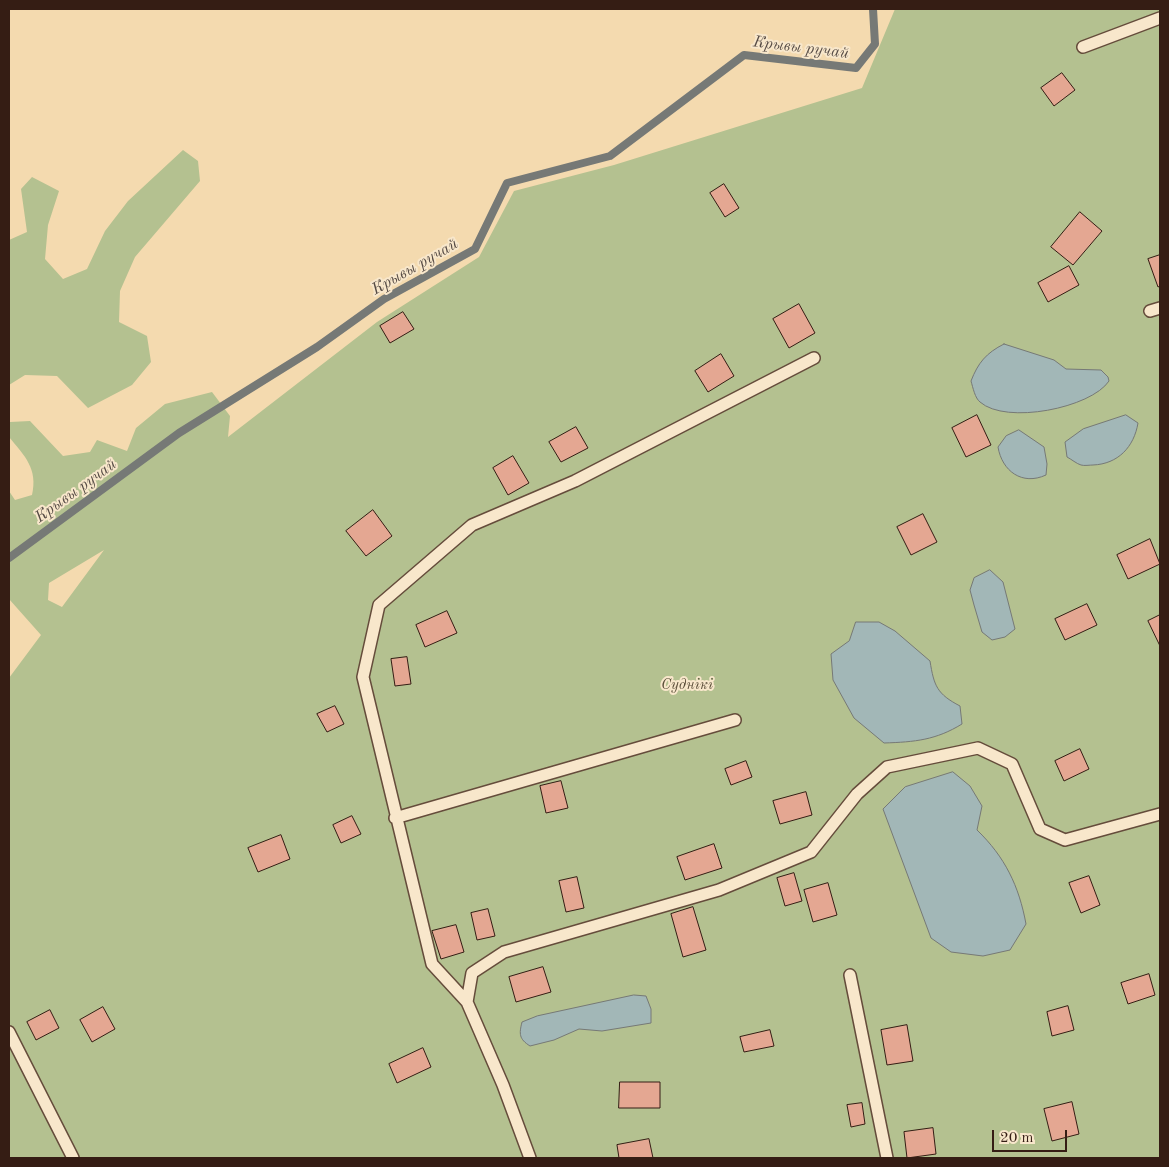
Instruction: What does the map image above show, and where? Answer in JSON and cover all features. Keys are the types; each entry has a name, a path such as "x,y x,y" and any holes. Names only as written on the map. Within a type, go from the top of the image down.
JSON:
{"lane":[{"path":"1084,47 1160,18"},
{"path":"530,1158 503,1085 467,1002 432,964 395,818 363,677 379,604 472,525 574,481 814,358"},
{"path":"395,818 735,720"},
{"path":"467,1002 472,973 504,952 719,890 811,852 857,794 887,767 978,748 1012,764 1040,829 1065,840 1160,814"},
{"path":"850,975 886,1158"},
{"path":"9,1032 72,1158"}],"green space":[{"name":"Суднікі","path":"895,9 1160,9 1160,1158 9,1158 9,678 41,635 9,599 9,491 15,500 32,495 33,486 32,470 29,463 9,437 10,422 30,421 63,456 90,452 97,440 127,451 136,428 165,404 212,392 230,416 228,437 377,322 479,257 514,191 614,165 862,88","holes":["104,550 62,607 48,600 49,583"]},
{"path":"183,150 198,161 200,181 135,257 120,291 119,322 147,336 151,362 132,385 88,408 57,376 25,375 9,385 9,240 27,232 21,189 32,177 59,191 48,225 45,259 63,279 87,269 105,231 128,201"}],"shaded area":[{"path":"1004,344 1054,360 1066,369 1101,370 1108,377 1109,381 1099,391 1067,406 1027,413 992,409 978,400 971,381 983,359"},
{"path":"1126,415 1138,423 1129,447 1117,458 1102,464 1081,465 1067,457 1065,442 1083,429"},
{"path":"1019,430 1044,447 1047,464 1046,475 1029,479 1021,477 1014,474 1004,463 998,447 1006,436"},
{"path":"990,570 1003,582 1015,629 1005,637 992,640 982,632 970,590 974,578"},
{"path":"856,622 879,622 895,631 930,661 935,683 941,693 960,706 962,724 934,737 906,742 884,743 854,718 833,680 831,654 849,641"},
{"path":"953,772 970,786 982,806 977,830 1003,862 1019,897 1026,924 1010,950 983,956 951,952 931,938 883,809 905,787"},
{"path":"634,995 646,996 651,1009 651,1023 602,1031 579,1029 554,1040 530,1046 521,1036 522,1022 537,1016"}],"building":[{"path":"1062,73 1075,90 1054,106 1041,88"},
{"path":"724,184 739,208 725,217 710,193"},
{"path":"1080,212 1102,231 1073,265 1051,247"},
{"path":"1160,255 1160,286 1158,287 1148,259"},
{"path":"1069,266 1079,285 1048,302 1038,283"},
{"path":"799,304 815,333 789,348 773,319"},
{"path":"403,312 414,329 390,343 380,326"},
{"path":"721,354 734,376 708,392 695,371"},
{"path":"977,415 991,445 966,457 952,428"},
{"path":"576,427 588,448 561,462 549,442"},
{"path":"513,456 529,483 508,495 493,468"},
{"path":"373,510 392,536 366,556 346,531"},
{"path":"923,514 937,542 911,555 897,527"},
{"path":"1150,539 1160,564 1128,579 1117,555"},
{"path":"1087,604 1097,625 1065,640 1055,619"},
{"path":"447,611 457,633 425,647 416,625"},
{"path":"1160,615 1160,646 1148,621"},
{"path":"407,657 411,684 395,686 391,659"},
{"path":"335,706 344,724 327,732 317,714"},
{"path":"1080,749 1089,769 1064,781 1055,761"},
{"path":"746,761 752,777 731,785 725,769"},
{"path":"561,781 568,808 546,813 540,786"},
{"path":"806,792 812,815 780,824 773,801"},
{"path":"352,816 361,834 341,843 333,825"},
{"path":"281,835 290,859 258,872 248,848"},
{"path":"714,844 722,868 685,880 677,857"},
{"path":"794,873 802,901 785,906 777,878"},
{"path":"1089,876 1100,905 1081,913 1069,883"},
{"path":"577,877 584,908 566,912 559,881"},
{"path":"828,883 837,915 813,922 804,890"},
{"path":"693,907 706,950 683,957 671,914"},
{"path":"488,909 495,936 477,940 471,913"},
{"path":"456,925 464,952 441,959 432,931"},
{"path":"543,967 551,992 516,1002 509,977"},
{"path":"1149,974 1155,995 1128,1004 1121,983"},
{"path":"1068,1006 1074,1030 1052,1036 1047,1012"},
{"path":"103,1007 115,1029 92,1042 80,1020"},
{"path":"50,1010 59,1028 36,1040 27,1022"},
{"path":"907,1025 913,1061 887,1065 881,1030"},
{"path":"770,1030 774,1046 744,1052 740,1037"},
{"path":"423,1048 431,1067 397,1083 389,1064"},
{"path":"620,1082 660,1082 660,1108 619,1108"},
{"path":"1072,1102 1079,1134 1052,1141 1044,1109"},
{"path":"862,1103 865,1124 851,1127 847,1105"},
{"path":"933,1128 936,1154 907,1158 904,1132"},
{"path":"649,1139 653,1158 619,1158 617,1145"}],"waterway":[{"name":"Крывы ручай","path":"9,558 179,433 317,347 384,299 475,249 507,183 610,156 744,55 856,68 875,44 873,9"}]}
